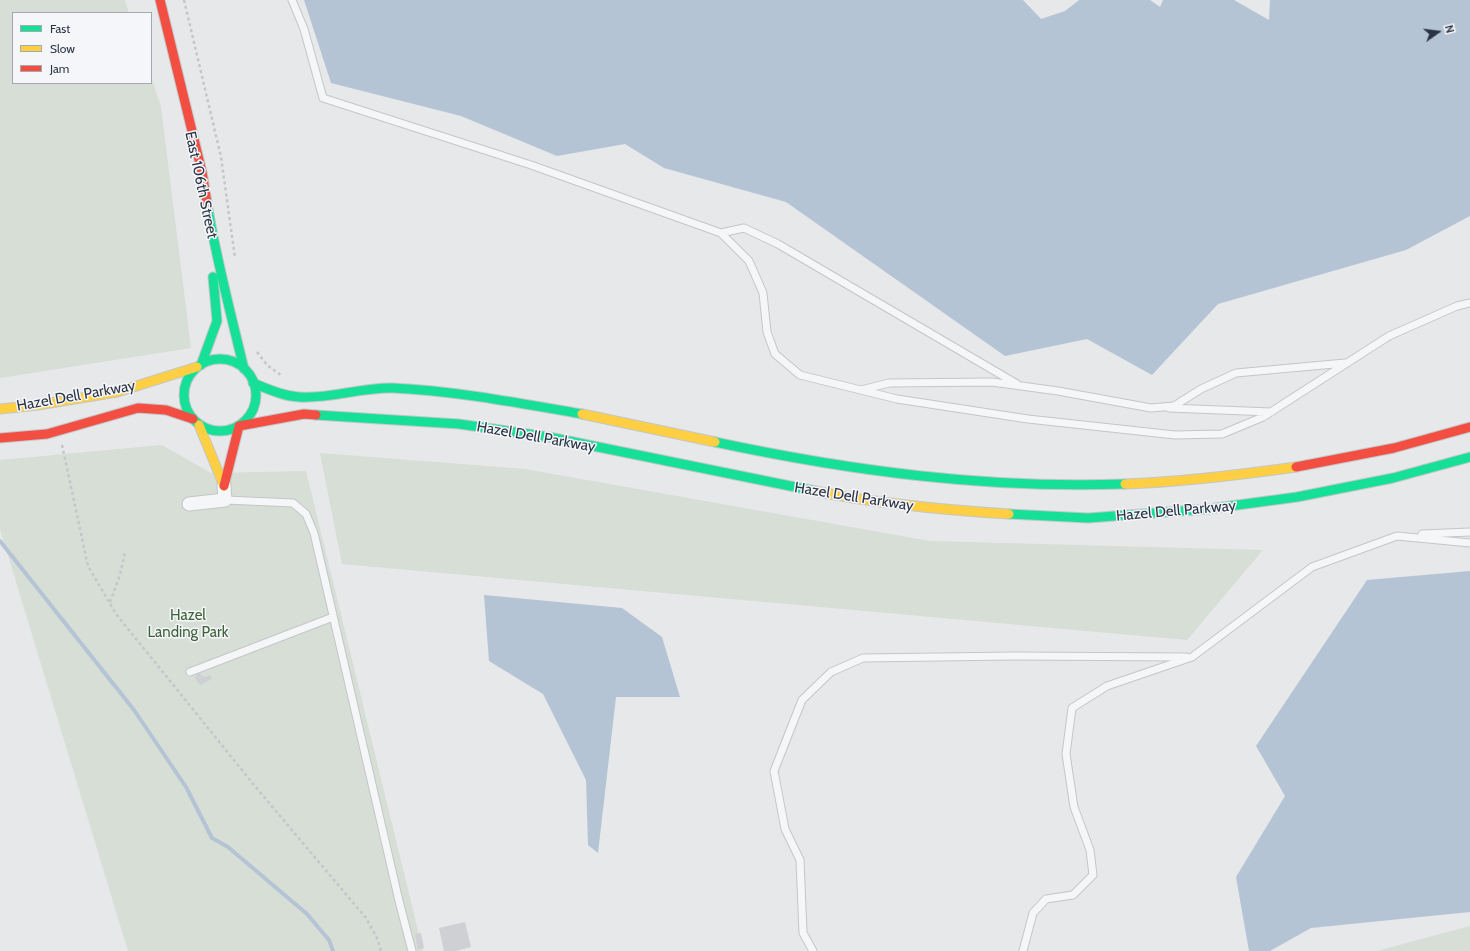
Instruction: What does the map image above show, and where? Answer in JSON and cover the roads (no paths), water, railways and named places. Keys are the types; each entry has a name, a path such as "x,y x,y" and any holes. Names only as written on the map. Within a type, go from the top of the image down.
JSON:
{"main road":[{"name":"East 106th Street","path":"160,0 202,172 215,250 223,276 244,369"},
{"path":"215,250 213,274 217,321 199,366 187,380 184,396 188,412 196,422 207,441 224,486"},
{"path":"196,422 207,429 222,431 239,426 248,418 254,407 256,395 253,383 244,369 228,360 210,361 199,366"},
{"name":"Hazel Dell Parkway","path":"0,409 45,404 117,392 199,366"},
{"name":"Hazel Dell Parkway","path":"253,383 274,392 303,397 386,388 488,398 561,410 847,468 895,475 992,484 1119,486 1245,475 1358,456 1470,427"},
{"name":"Hazel Dell Parkway","path":"0,438 47,434 138,408 166,410 196,422"},
{"name":"Hazel Dell Parkway","path":"239,426 304,414 386,418 459,424 555,439 860,500 958,511 1088,518 1180,511 1274,501 1368,484 1470,457"},
{"path":"224,486 239,426"}],"street":[{"path":"189,504 225,500 224,486"}],"lane":[{"path":"292,0 304,29 322,98 531,165 721,233 749,260 762,293 767,332 775,354 800,375 897,399 1028,419 1175,435 1222,434 1271,412 1389,336 1457,306 1470,303"},
{"path":"721,233 744,228 778,244 1020,386"},
{"path":"1151,408 1174,406 1201,389 1236,373 1348,362"},
{"path":"860,390 889,383 992,382 1058,391 1151,408 1271,412"},
{"path":"225,500 293,503 306,514 318,547 399,901 412,951"},
{"path":"1023,951 1033,913 1037,908 1046,899 1073,895 1093,875 1090,850 1074,807 1066,754 1072,708 1107,686 1192,657 1312,567 1397,536 1470,532"},
{"path":"1397,536 1470,542"},
{"path":"190,672 334,617"},
{"path":"813,951 803,933 800,860 785,829 774,771 802,700 831,672 863,658 1014,656 1192,657"}],"water":[{"path":"304,0 1023,0 1041,19 1065,11 1079,0 1150,0 1160,7 1163,0 1234,0 1269,20 1270,0 1470,0 1470,216 1406,250 1218,304 1152,375 1087,339 1005,356 786,202 664,168 625,144 557,156 461,116 331,83"},
{"path":"1470,571 1470,912 1311,928 1270,951 1249,951 1236,877 1285,796 1256,746 1367,580"},
{"path":"484,595 622,608 662,637 680,697 616,697 598,853 588,845 586,780 543,694 489,661"}],"waterway":[{"path":"0,541 134,710 186,787 212,838 228,847 307,914 329,940 333,951"}],"park label":[{"name":"Hazel Landing Park","path":"188,624"}]}
